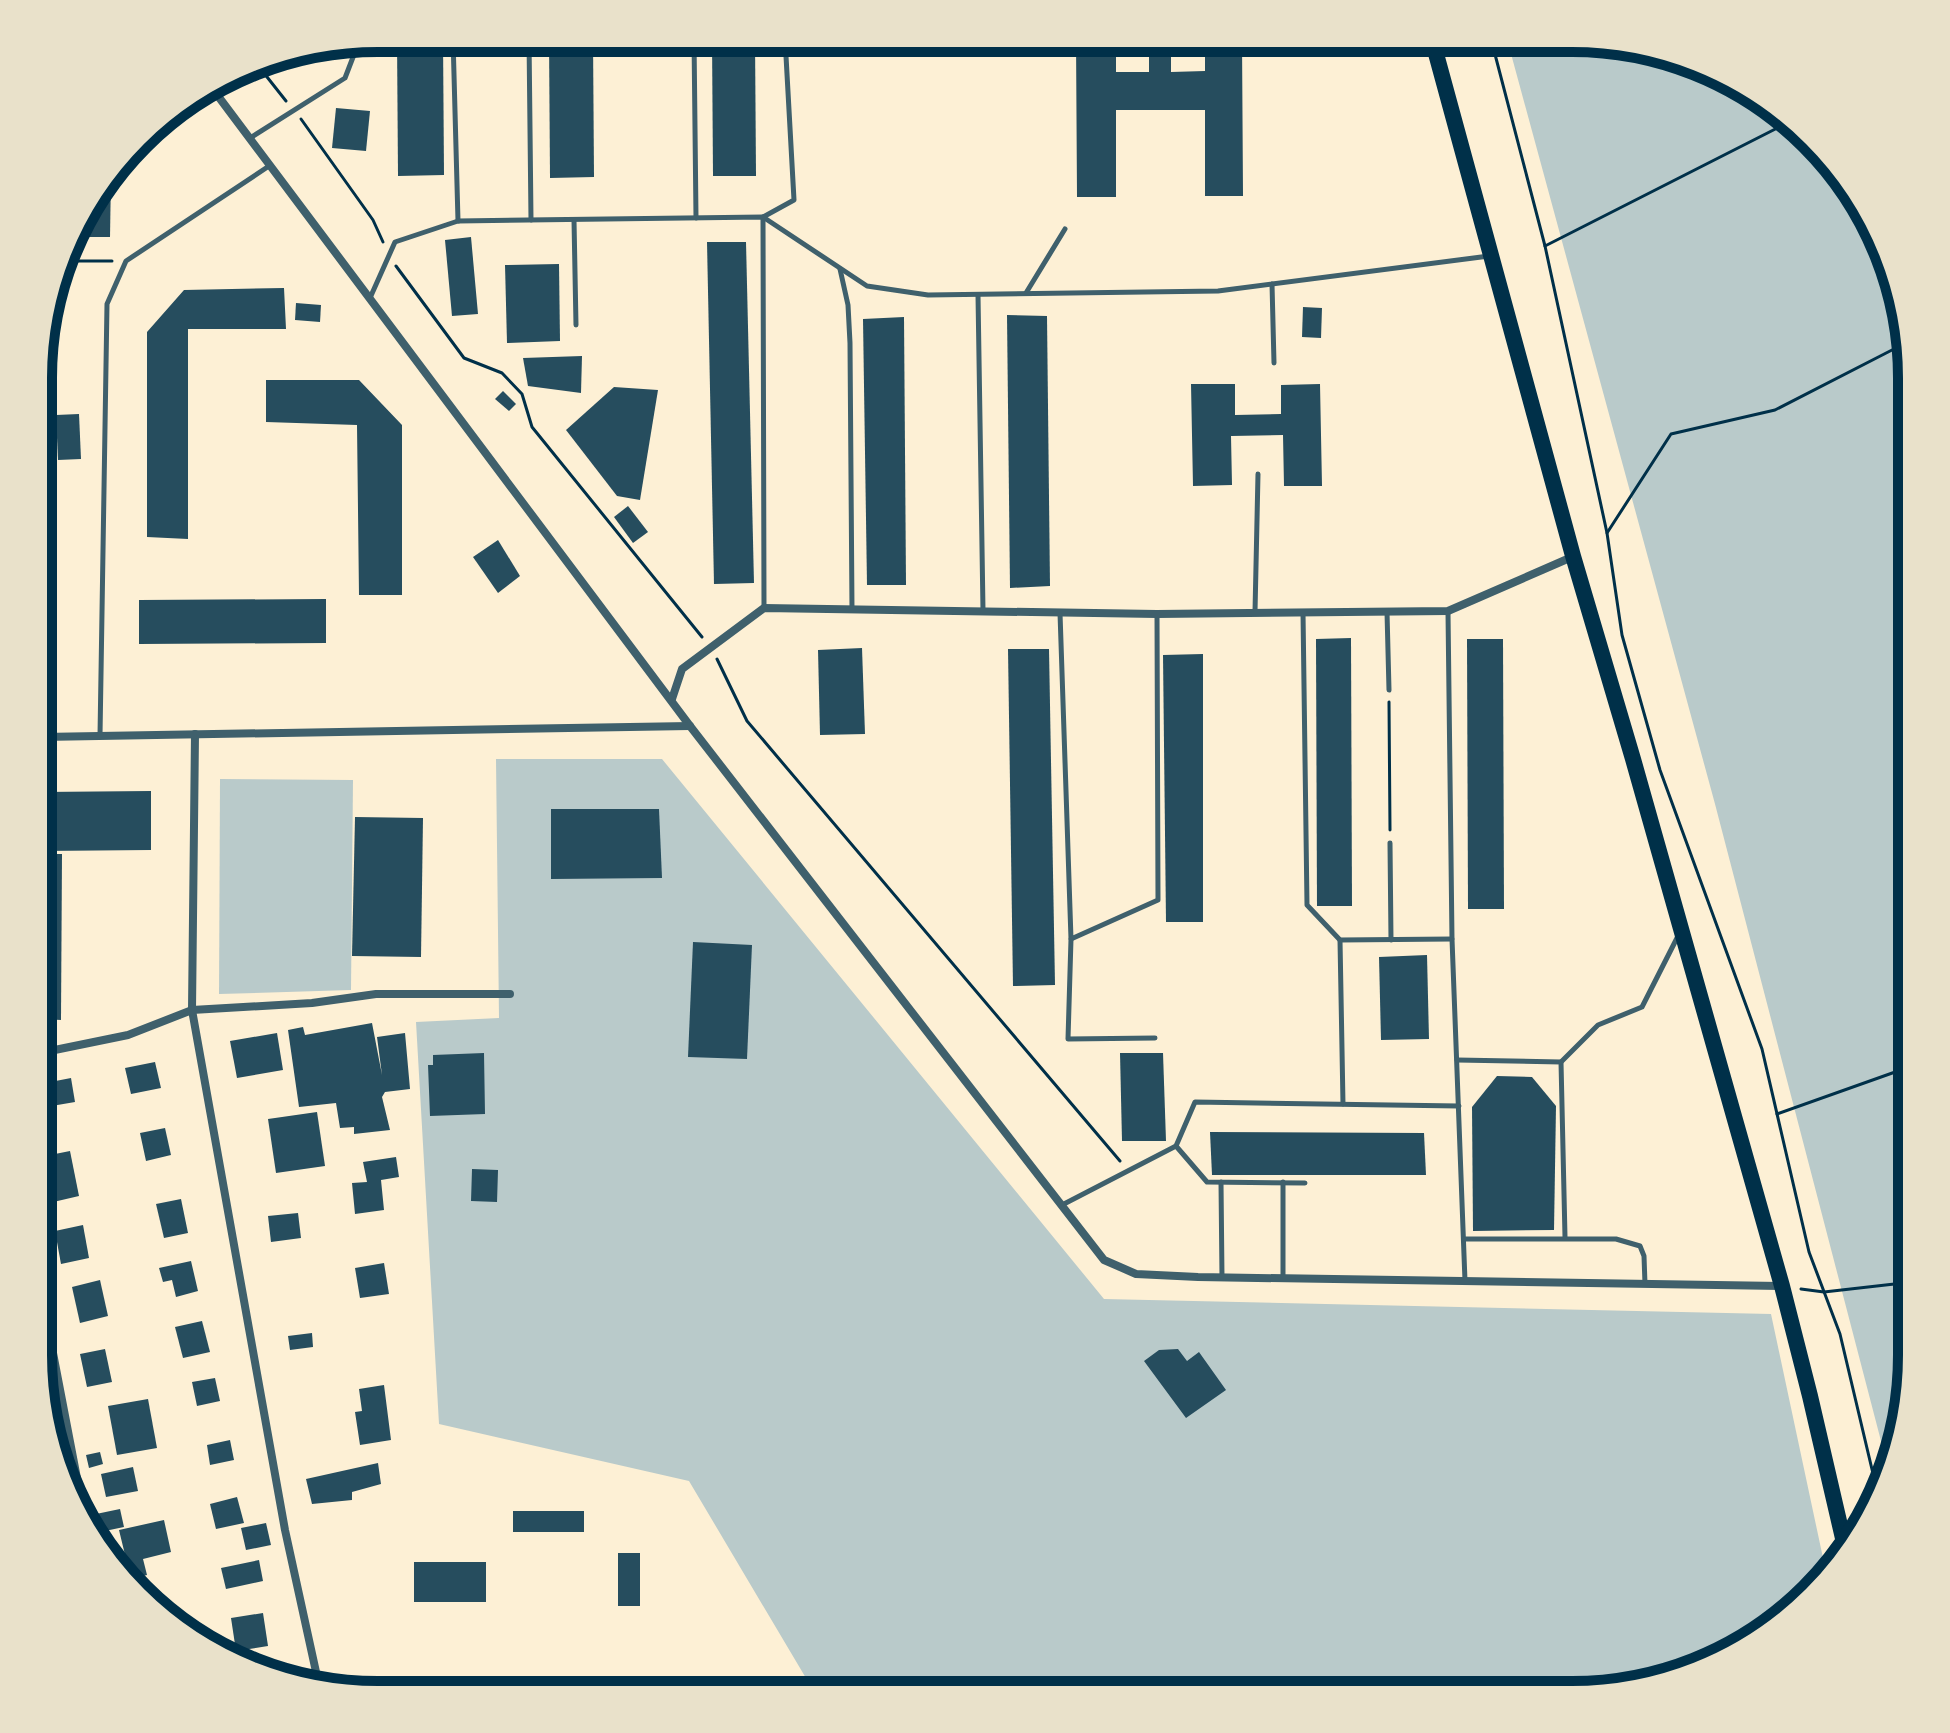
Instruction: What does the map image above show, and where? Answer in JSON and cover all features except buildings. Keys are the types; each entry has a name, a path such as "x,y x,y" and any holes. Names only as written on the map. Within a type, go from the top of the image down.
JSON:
{"main road":[{"path":"1436,52 1573,556 1782,1286 1843,1537"}],"street":[{"path":"217,95 690,726 1104,1260 1136,1274 1222,1278 1782,1286"},
{"path":"672,699 682,669 764,608 1157,614 1448,611 1573,556"},
{"path":"52,737 690,726"},
{"path":"195,734 192,1010 285,1530 317,1675"},
{"path":"52,1051 128,1035 192,1010 312,1003 376,994 510,994"},
{"path":"52,1349 77,1480"},
{"path":"59,1425 66,1424"}],"lane":[{"path":"453,52 458,221"},
{"path":"529,52 531,220"},
{"path":"694,52 696,218"},
{"path":"370,298 395,242 458,221 763,217 794,200 786,52"},
{"path":"250,138 345,78 355,53"},
{"path":"100,736 107,304 126,261 270,165"},
{"path":"763,217 867,286 928,295 1218,291 1493,255"},
{"path":"763,217 764,608"},
{"path":"574,220 576,325"},
{"path":"1026,294 1065,229"},
{"path":"840,268 848,305 850,343 852,609"},
{"path":"1272,284 1274,363"},
{"path":"978,294 983,610"},
{"path":"1255,612 1258,474"},
{"path":"1303,611 1307,905 1340,940 1343,1104"},
{"path":"1387,611 1389,690"},
{"path":"1448,611 1452,939 1465,1281"},
{"path":"1060,612 1071,939 1068,1039 1155,1038"},
{"path":"1071,939 1158,900 1157,614"},
{"path":"1390,843 1391,940"},
{"path":"1457,1060 1561,1062 1598,1025 1642,1007 1681,929"},
{"path":"1340,940 1452,939"},
{"path":"1561,1062 1565,1237"},
{"path":"1062,1205 1176,1146 1195,1102 1459,1106"},
{"path":"1176,1146 1207,1182 1305,1183"},
{"path":"1221,1182 1222,1278"},
{"path":"1283,1182 1283,1279"},
{"path":"1464,1239 1616,1239 1640,1246 1644,1256 1645,1284"}],"path":[{"path":"1494,52 1545,246 1607,533 1622,635 1660,770 1762,1049 1809,1252 1840,1334 1874,1478"},
{"path":"264,73 373,220 388,256 464,358 502,373 522,394 532,427 712,648 747,721 1128,1170"},
{"path":"1545,246 1780,127"},
{"path":"74,261 126,261"},
{"path":"1607,533 1671,434 1775,410 1892,350 1897,351"},
{"path":"1389,690 1390,843"},
{"path":"1777,1114 1898,1071"},
{"path":"1782,1286 1824,1292 1898,1284"}],"shaded area":[{"path":"1511,52 1594,53 1636,58 1697,77 1753,107 1803,147 1831,179 1864,234 1887,293 1895,335 1898,378 1898,1355 1892,1419 1884,1451 1715,804"},
{"path":"496,759 662,759 1104,1299 1771,1314 1824,1562 1803,1586 1771,1614 1735,1637 1677,1664 1615,1678 1572,1681 808,1681 689,1481 439,1424 416,1022 499,1018"},
{"path":"220,779 353,780 351,990 219,994"}]}
